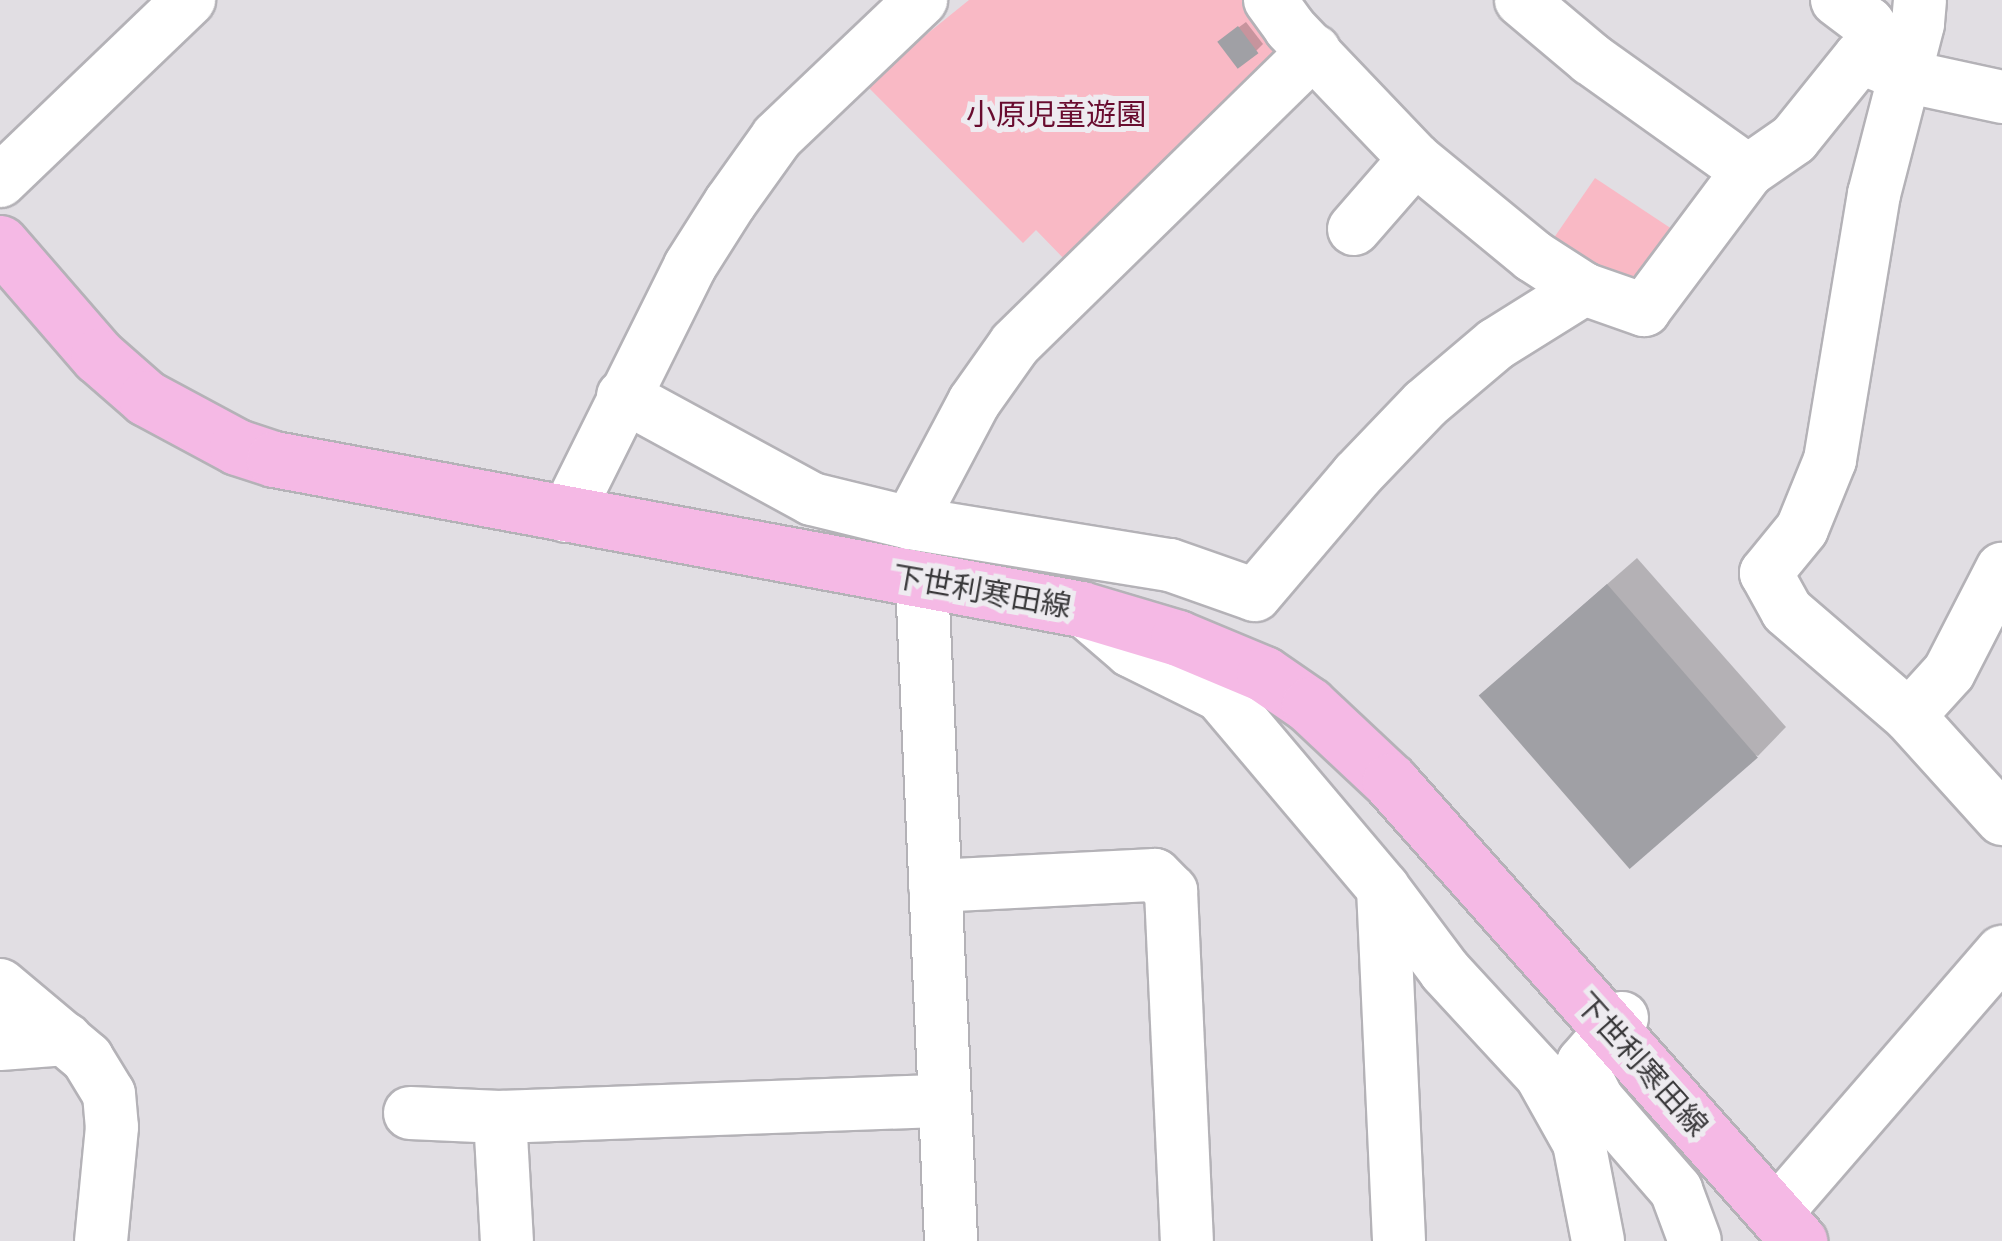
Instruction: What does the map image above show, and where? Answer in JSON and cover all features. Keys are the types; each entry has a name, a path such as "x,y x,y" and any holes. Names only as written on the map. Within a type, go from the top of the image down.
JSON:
{"main road":[{"name":"下世利寒田線","path":"0,243 120,377 170,414 292,464 1082,609 1215,652 1264,674 1309,705 1390,781 1616,1023 1787,1228"}],"street":[{"path":"0,181 189,0"},
{"path":"566,516 690,266 778,136 921,0"},
{"path":"1270,0 1415,159 1533,256 1584,289 1644,310 1748,172 1794,140 1860,57 1905,76 2002,97"},
{"path":"1521,0 1591,59 1748,172"},
{"path":"1837,0 1868,23 1905,76"},
{"path":"1920,0 1874,194 1830,460 1802,529 1766,573 1787,611 1909,716 2002,818"},
{"path":"910,523 974,402 1015,344 1314,51"},
{"path":"1354,229 1415,159"},
{"path":"623,396 812,498 910,523 1170,565 1255,595 1357,475 1426,404 1496,344 1584,289"},
{"path":"1909,716 1949,672 2002,570"},
{"path":"922,581 951,1241"},
{"path":"1082,609 1131,651 1220,695 1383,888 1445,972 1542,1075 1564,1108 1583,1156 1598,1241"},
{"path":"935,886 1154,875 1171,891 1186,1241"},
{"path":"1383,888 1399,1241"},
{"path":"1787,1228 2002,952"},
{"path":"0,986 66,1039 101,1076 112,1109 101,1241"},
{"path":"1616,1023 1583,1062 1590,1086 1676,1190 1694,1241"},
{"path":"0,1044 66,1039"},
{"path":"410,1112 500,1118 945,1101"},
{"path":"500,1118 507,1241"}],"green space":[{"name":"小原児童遊園","path":"969,0 1242,0 1276,43 1274,66 1069,264 1036,230 1023,243 865,84"},
{"path":"1595,178 1684,237 1647,290 1549,245"}],"building":[{"path":"1238,26 1258,53 1238,69 1217,42"},
{"path":"1607,584 1758,758 1630,869 1479,696"}]}
